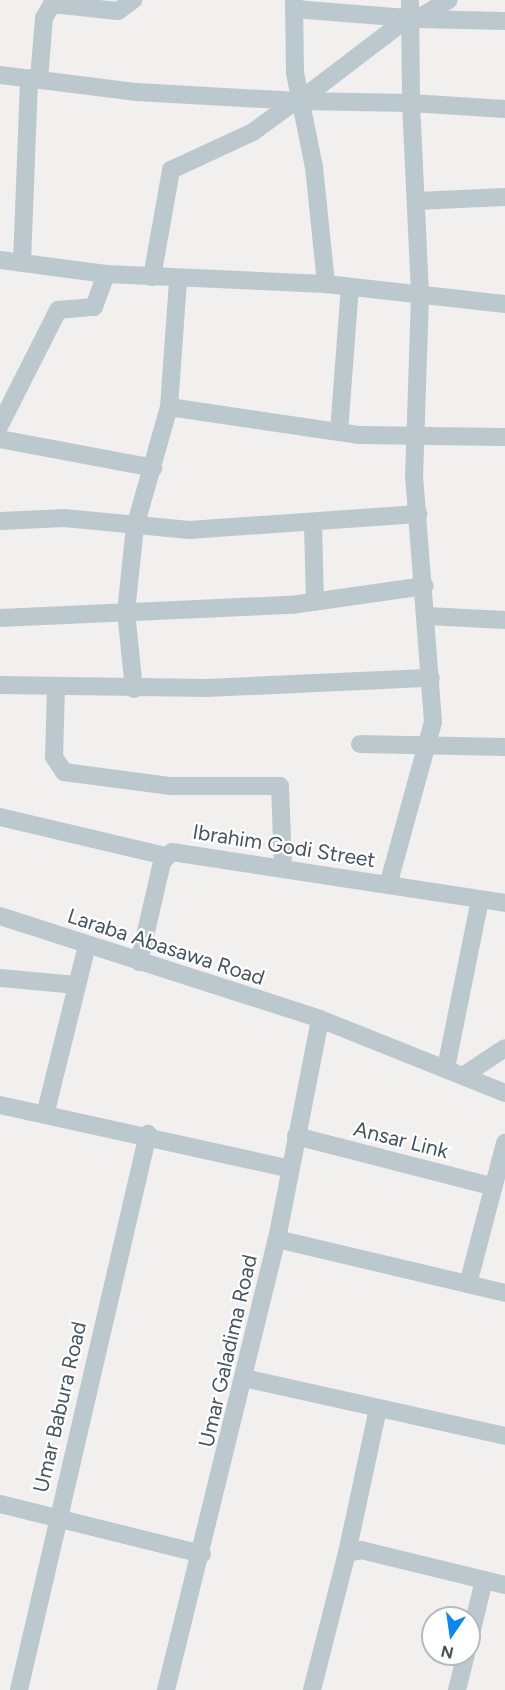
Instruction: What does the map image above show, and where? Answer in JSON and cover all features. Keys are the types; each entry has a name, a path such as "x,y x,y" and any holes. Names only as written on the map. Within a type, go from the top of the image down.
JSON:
{"street":[{"path":"22,263 34,79 44,18 52,4 118,11 134,0"},
{"path":"152,277 171,170 253,132 412,12 449,0"},
{"path":"326,284 314,167 297,101 294,4 505,21"},
{"path":"388,885 429,741 431,678 428,616 418,514 415,438 420,297 411,103 412,12"},
{"path":"0,75 137,92 505,109"},
{"path":"417,201 505,197"},
{"path":"0,260 106,274 178,280 326,284 420,297 505,304"},
{"path":"0,425 58,310 94,307 106,274"},
{"path":"134,689 126,612 135,527 169,407 178,280"},
{"path":"339,432 350,287"},
{"path":"169,407 339,432 415,438 505,437"},
{"path":"0,439 153,468"},
{"path":"0,521 64,518 135,527 313,525 418,514"},
{"path":"313,525 315,602"},
{"path":"0,618 315,602 425,586"},
{"path":"428,616 505,620"},
{"path":"0,685 134,689 431,678"},
{"path":"56,687 54,758 64,772 171,786 280,786 283,868"},
{"path":"360,744 429,741 505,747"},
{"path":"0,817 165,856"},
{"name":"Ibrahim Godi Street","path":"139,962 165,856 179,852 505,903"},
{"path":"446,1068 480,900"},
{"name":"Laraba Abasawa Road","path":"0,916 320,1019 505,1093"},
{"path":"46,1111 87,945"},
{"path":"0,978 77,985"},
{"name":"Umar Galadima Road","path":"170,1689 277,1239 320,1019"},
{"path":"464,1076 505,1048"},
{"path":"1,1109 46,1111 290,1169"},
{"name":"Umar Babura Road","path":"19,1690 57,1518 148,1134"},
{"name":"Ansar Link","path":"296,1136 494,1187"},
{"path":"468,1284 505,1143"},
{"path":"277,1239 505,1293"},
{"path":"244,1378 505,1436"},
{"path":"312,1690 347,1553 378,1408"},
{"path":"0,1504 202,1554"},
{"path":"347,1553 361,1550 505,1585"},
{"path":"478,1606 484,1580"},
{"path":"457,1690 463,1666"}]}
